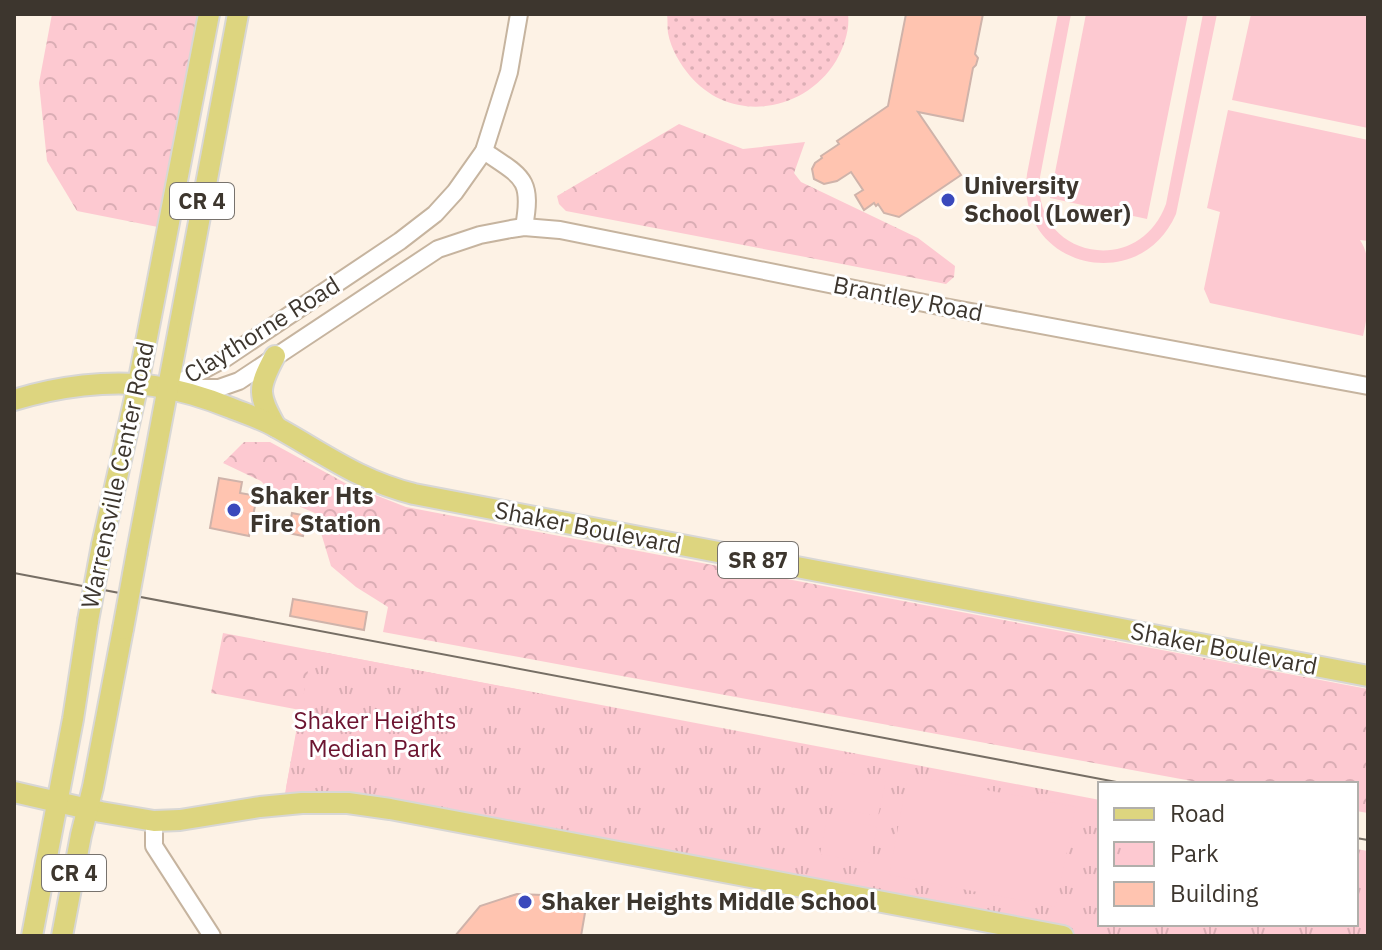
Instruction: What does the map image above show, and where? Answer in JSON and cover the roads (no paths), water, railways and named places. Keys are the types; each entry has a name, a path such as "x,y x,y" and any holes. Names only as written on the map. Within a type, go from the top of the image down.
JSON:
{"main road":[{"name":"Warrensville Center Road","path":"32,936 102,545 138,384 209,14"},
{"name":"Warrensville Center Road","path":"62,936 238,14"},
{"path":"275,356 264,376 262,393 264,406 276,427"},
{"name":"Shaker Boulevard","path":"14,400 62,389 138,384 167,388 204,398 276,427 356,473 381,485 414,494 1368,676"},
{"path":"14,792 154,821 277,805 327,803 371,806 1063,936"}],"street":[{"name":"Claythorne Road","path":"167,388 224,359 435,214 484,151 509,72 519,14"},
{"path":"484,151 514,171 524,183 528,197 524,227"},
{"name":"Brantley Road","path":"448,245 524,227 560,230 944,307 1368,386"},
{"name":"Claythorne Road","path":"167,388 208,389 239,381 427,255 448,245"},
{"path":"154,821 154,846 212,936"}],"tram line":[{"path":"14,573 1116,782"},
{"path":"1358,838 1368,840"}],"place":[{"name":"University School (Lower)","path":"948,200"},
{"name":"Shaker Hts Fire Station","path":"234,510"},
{"name":"Shaker Heights Middle School","path":"525,902"}],"park label":[{"name":"Shaker Heights Median Park","path":"375,735"}]}
